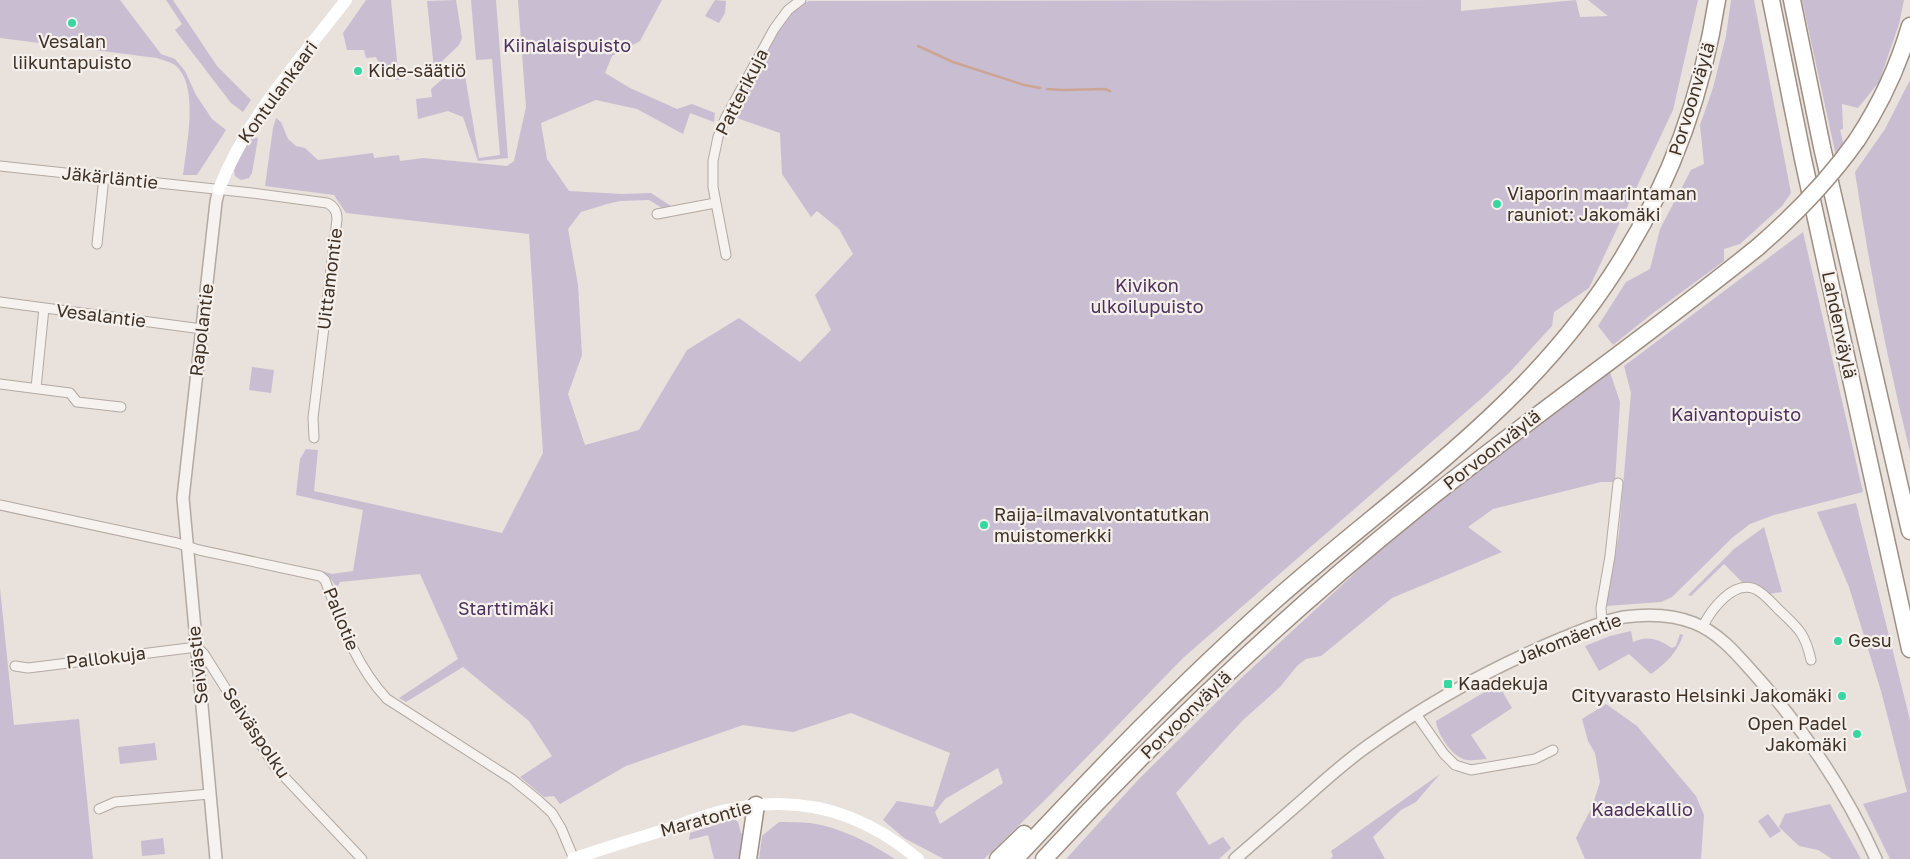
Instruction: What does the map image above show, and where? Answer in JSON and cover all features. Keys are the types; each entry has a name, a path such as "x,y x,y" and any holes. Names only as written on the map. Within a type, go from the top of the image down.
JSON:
{"highway":[{"name":"Porvoonväylä","path":"1015,859 1104,763 1271,603 1484,422 1523,384 1581,319 1630,247 1671,166 1697,94 1717,0"},
{"name":"Lahdenväylä","path":"1771,0 1803,159 1910,648"},
{"name":"Lahdenväylä","path":"1792,0 1822,147 1910,530"},
{"name":"Porvoonväylä","path":"1044,859 1144,756 1247,655 1364,552 1508,436 1712,284 1783,225 1824,184 1857,140 1895,69 1910,26"},
{"path":"1060,859 1107,805 1144,756"},
{"path":"998,859 1047,811 1104,763"},
{"path":"748,859 756,805"}],"main road":[{"name":"Kontulankaari","path":"220,189 242,140 256,117 279,84 346,0"},
{"name":"Maratontie","path":"574,859 707,816 756,805 793,804 821,807 843,814 883,833 918,859"}],"street":[{"name":"Patterikuja","path":"726,255 715,203 713,179 713,161 718,137 774,29 788,10 801,0"},
{"name":"Jäkärläntie","path":"0,166 220,189"},
{"path":"98,244 104,177"},
{"name":"Rapolantie","path":"185,471 216,202 220,189"},
{"name":"Uittamontie","path":"220,189 327,203 336,211 337,219 314,418 314,438"},
{"path":"657,214 715,203"},
{"name":"Vesalantie","path":"0,302 202,329"},
{"path":"36,388 44,308"},
{"path":"0,384 70,394 77,402 121,407"},
{"name":"Seivästie","path":"185,471 184,514 216,859"},
{"path":"1602,623 1601,608 1610,556 1618,483"},
{"name":"Pallotie","path":"0,505 320,576 325,580 358,661 374,685 387,699 512,779 538,800 552,814 561,828 574,859"},
{"path":"1703,626 1713,610 1731,593 1738,589 1755,589 1802,633 1808,646 1811,660"},
{"name":"Jakomäentie","path":"1234,859 1352,758 1416,714 1494,669 1602,623 1621,618 1657,615 1682,618 1703,626 1728,645 1746,664 1808,739 1838,785 1876,859"},
{"name":"Pallokuja","path":"15,666 28,668 197,647"},
{"name":"Seiväspolku","path":"197,647 204,654 275,767 362,859"},
{"path":"1416,714 1444,754 1455,765 1472,770 1534,759 1552,750"},
{"path":"99,809 115,802 210,794"}],"green space":[{"path":"0,0 120,0 161,54 175,59 185,71 196,95 212,119 226,130 197,175 183,175 190,117 189,101 183,74 175,65 157,58 0,38"},
{"path":"166,0 173,0 217,66 251,100 243,112 231,103 175,30 182,24"},
{"path":"366,0 391,0 399,80 386,78 376,57 366,58 364,50 347,50 343,33"},
{"path":"456,0 462,38 459,45 434,69 427,1"},
{"path":"471,0 496,0 508,158 478,161 463,117 448,111 418,119 416,99 432,97 431,89 457,66 464,70 479,158 500,155 492,59 476,60"},
{"name":"Kivikon ulkoilupuisto","path":"518,0 662,0 640,41 612,56 605,73 630,88 677,109 692,104 715,113 714,122 690,113 683,134 637,109 596,100 541,123 547,159 569,191 622,194 651,193 671,206 662,208 649,200 620,201 581,212 568,229 578,285 582,355 568,394 585,445 639,430 687,350 739,318 800,362 831,330 815,295 853,254 839,229 817,211 811,217 782,174 780,133 731,116 778,28 792,10 809,1 1461,0 1461,11 1576,0 1580,17 1608,16 1588,0 1698,0 1673,110 1589,288 1554,312 1552,326 1509,373 1482,398 1183,658 1048,797 984,859 944,859 904,838 883,820 897,801 933,807 950,753 851,713 793,732 743,725 626,766 560,804 554,796 544,797 520,777 552,756 529,721 463,667 406,702 399,698 458,659 420,574 340,582 337,588 322,571 332,574 353,571 363,510 296,495 300,459 306,449 318,450 314,491 502,533 543,453 529,234 346,213 334,195 265,186 273,128 276,118 281,122 288,139 296,146 305,148 318,160 373,153 374,158 399,155 400,161 423,158 507,166 514,161 526,107","holes":["998,768 1003,783 940,824 935,812 945,799"]},
{"path":"715,0 726,1 725,13 719,23 705,16"},
{"path":"1731,0 1754,0 1791,193 1782,206 1740,244 1724,249 1724,261 1613,345 1598,326 1626,282 1650,269 1660,229 1691,170 1704,164 1700,125 1713,88 1726,36"},
{"path":"1802,0 1904,0 1899,24 1879,82 1858,108 1842,104 1843,129 1840,130 1844,146 1836,156"},
{"path":"1910,80 1910,452 1879,312 1855,172 1885,129"},
{"path":"250,137 258,138 252,173 249,178 241,180 235,176 234,170"},
{"name":"Kaivantopuisto","path":"1803,232 1863,492 1774,515 1750,524 1732,538 1672,597 1661,602 1606,606 1619,533 1631,393 1624,366"},
{"path":"252,367 274,370 271,393 249,390"},
{"path":"1610,372 1620,402 1615,482 1601,482 1493,509 1468,527 1502,552 1392,598 1321,656 1306,659 1297,666 1280,687 1243,720 1176,793 1209,845 1223,837 1231,848 1219,859 1066,859 1138,780 1237,682 1382,548 1492,460"},
{"path":"1856,503 1910,720 1910,859 1890,859 1863,804 1907,792 1881,691 1849,587 1817,512"},
{"path":"1764,527 1782,592 1769,594 1753,584 1742,582 1724,564 1691,596 1688,595 1734,549"},
{"path":"0,588 14,725 79,719 93,859 0,859"},
{"path":"1631,631 1633,642 1649,638 1662,642 1672,648 1676,646 1680,634 1683,635 1678,647 1670,657 1651,674 1629,654 1599,671 1585,646 1610,636"},
{"path":"1498,684 1512,708 1471,735 1487,759 1469,760 1456,755 1443,739 1436,721"},
{"name":"Kaadekallio","path":"1606,704 1637,726 1696,796 1704,815 1701,859 1585,859 1576,838 1592,807 1600,782 1595,753 1588,741 1582,719"},
{"path":"155,743 157,760 120,764 118,747"},
{"path":"1440,774 1416,802 1401,810 1373,837 1385,859 1330,859 1333,856 1331,851"},
{"path":"1830,804 1861,859 1832,859 1818,850 1799,846 1779,827 1785,814"},
{"path":"1768,814 1781,831 1770,838 1758,821"},
{"path":"734,819 738,822 741,833 745,835 745,859 714,859 708,835 689,840 690,833"},
{"path":"779,822 810,823 832,828 865,842 895,859 759,859 762,836"},
{"path":"163,838 165,854 142,856 141,841"}],"waterway":[{"path":"918,46 953,62 1024,85 1040,88"},
{"path":"1047,89 1105,89 1110,91"}],"place":[{"name":"Vesalan liikuntapuisto","path":"72,23"},
{"name":"Kide-säätiö","path":"358,71"},
{"name":"Viaporin maarintaman rauniot: Jakomäki","path":"1497,204"},
{"name":"Raija-ilmavalvontatutkan muistomerkki","path":"984,525"},
{"name":"Gesu","path":"1838,641"},
{"name":"Kaadekuja","path":"1448,684"},
{"name":"Cityvarasto Helsinki Jakomäki","path":"1842,696"},
{"name":"Open Padel Jakomäki","path":"1857,734"}],"park label":[{"name":"Kiinalaispuisto","path":"567,46"},
{"name":"Starttimäki","path":"506,609"}]}
